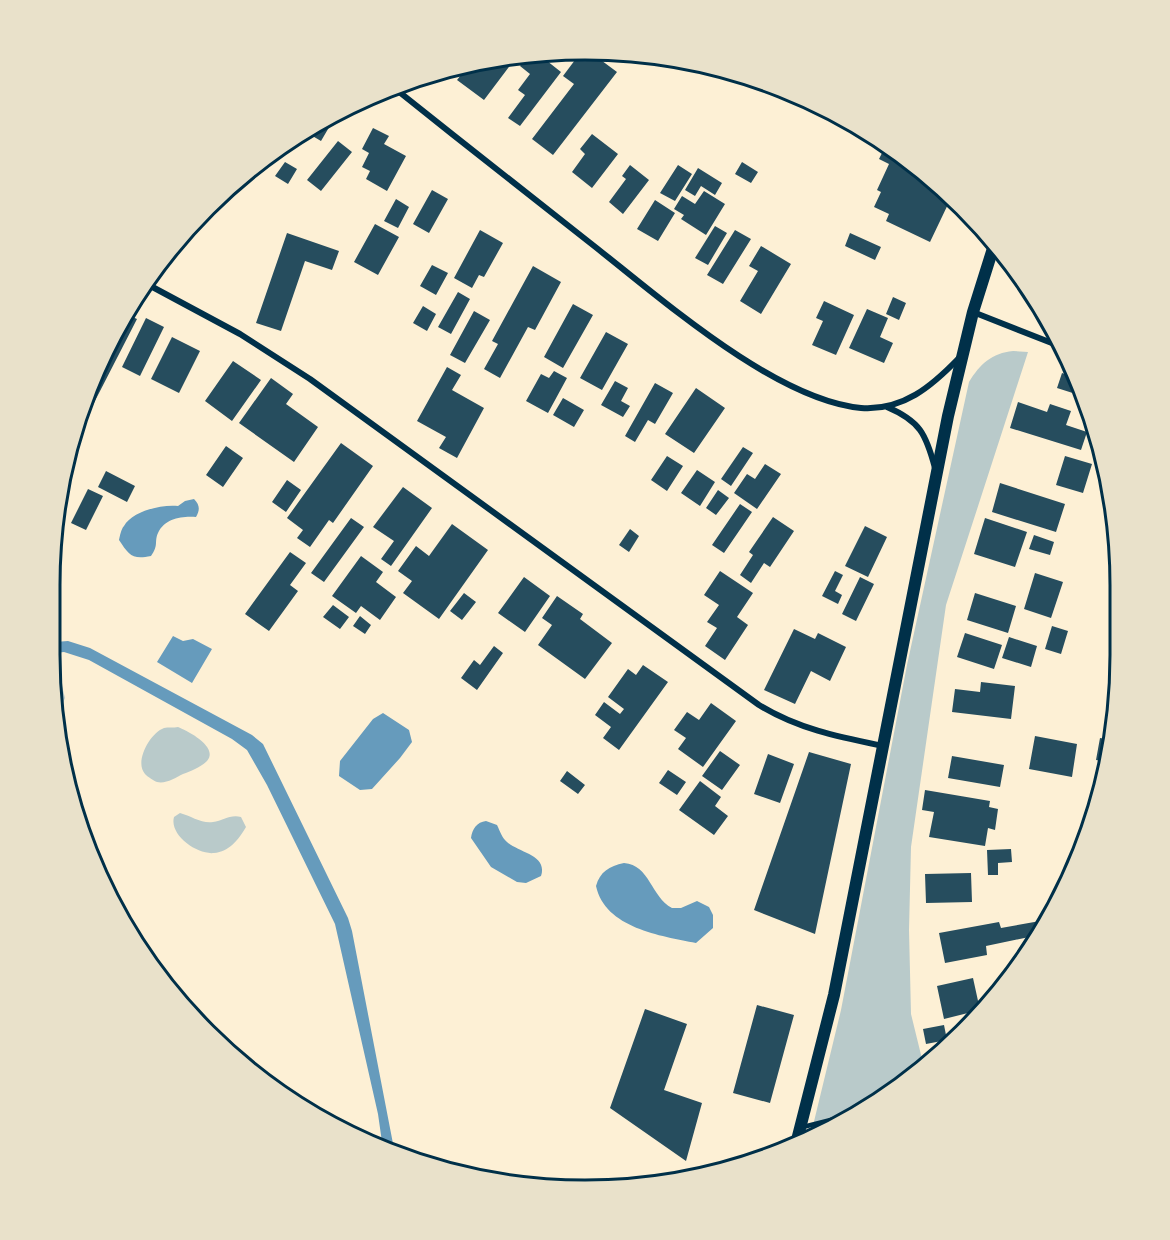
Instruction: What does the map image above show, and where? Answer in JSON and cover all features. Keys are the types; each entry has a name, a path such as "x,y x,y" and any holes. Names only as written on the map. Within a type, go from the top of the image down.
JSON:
{"main road":[{"path":"799,1134 834,995 963,354 973,312 992,253"}],"street":[{"path":"401,94 678,312 750,363 785,382 830,401 863,408 886,406 910,399 929,387 963,354"},
{"path":"152,288 240,334 310,379 759,705 811,730 883,746"},
{"path":"973,312 1050,342"},
{"path":"886,406 906,415 924,435 937,475"}],"lane":[{"path":"801,1128 826,1122"}],"shaded area":[{"path":"1006,352 1028,352 946,605 911,847 909,930 911,1014 922,1058 877,1092 812,1128 841,1010 907,665 969,382 987,360"},
{"path":"61,685 62,686 65,698 62,704"},
{"path":"178,727 201,740 209,750 210,756 196,769 167,781 157,782 146,775 142,769 142,755 149,742 159,731 164,728"},
{"path":"180,813 209,822 233,816 241,817 246,827 229,847 219,852 207,853 193,847 180,837 174,824 174,817"}],"water":[{"path":"194,499 199,508 196,517 180,518 165,524 158,533 151,556 135,557 119,540 123,527 134,516 164,506 178,506"},
{"path":"173,636 183,641 193,639 212,649 192,683 157,662"},
{"path":"68,641 90,648 252,735 263,744 348,918 393,1143 382,1139 335,924 267,785 247,750 232,739 89,660 60,652 60,642"},
{"path":"383,713 409,730 412,742 372,789 360,790 339,776 340,761 373,719"},
{"path":"486,821 497,825 502,836 512,846 531,855 540,863 541,876 526,883 517,882 491,867 471,838 476,826"},
{"path":"624,863 640,869 659,897 672,908 681,908 697,901 709,907 713,915 713,928 696,943 651,933 622,921 610,912 601,900 596,886 606,870"}],"building":[{"path":"575,60 601,60 617,72 553,155 532,139 574,84 563,76"},
{"path":"547,61 561,72 520,126 508,118 525,95 518,90 530,74 520,66 522,63"},
{"path":"510,65 484,100 457,80 461,75"},
{"path":"329,127 321,141 313,136"},
{"path":"373,128 389,136 384,144 406,156 387,191 366,179 370,171 362,167 369,153 362,149"},
{"path":"592,134 618,154 592,188 572,172 585,154 580,149"},
{"path":"338,141 352,152 321,191 307,180"},
{"path":"883,152 905,168 947,206 930,242 886,221 889,214 874,207 881,192 877,190 889,164 879,159"},
{"path":"285,162 297,169 288,184 275,176"},
{"path":"742,162 758,172 751,183 735,174"},
{"path":"630,165 649,180 623,214 609,202 626,179 622,176"},
{"path":"678,165 692,174 675,201 660,193"},
{"path":"698,168 722,183 715,195 701,186 695,196 685,190"},
{"path":"432,190 448,199 429,233 413,224"},
{"path":"704,191 725,204 706,235 681,219 684,215 674,209 682,196 695,204"},
{"path":"396,199 409,207 398,228 384,221"},
{"path":"655,200 675,213 658,241 637,229"},
{"path":"375,224 399,237 378,275 354,262"},
{"path":"715,226 727,233 708,265 695,258"},
{"path":"480,230 503,243 484,277 479,275 472,288 454,278"},
{"path":"735,230 751,239 723,284 707,275"},
{"path":"287,233 339,251 332,270 305,261 281,331 256,323"},
{"path":"850,233 881,247 875,260 845,246"},
{"path":"761,246 791,264 761,314 740,301 758,271 749,266"},
{"path":"432,265 448,273 436,295 420,286"},
{"path":"533,266 561,282 535,330 528,327 500,378 484,369 498,344 492,341"},
{"path":"458,292 470,299 451,334 438,327"},
{"path":"893,297 906,303 899,320 886,314"},
{"path":"824,301 854,315 836,355 812,345 823,321 816,318"},
{"path":"573,304 593,315 563,368 544,357"},
{"path":"423,306 436,314 427,331 413,323"},
{"path":"867,309 888,318 880,337 893,343 884,363 849,348"},
{"path":"474,311 490,320 465,363 450,355"},
{"path":"133,317 137,319 90,410 114,353"},
{"path":"146,318 164,327 140,376 122,367"},
{"path":"606,332 628,344 602,390 580,378"},
{"path":"172,337 200,351 179,393 151,379"},
{"path":"233,361 261,380 232,421 205,401"},
{"path":"447,367 461,375 452,390 484,408 457,458 439,448 446,437 417,421"},
{"path":"554,371 567,378 548,413 526,401 541,374 549,378"},
{"path":"1062,373 1066,374 1073,393 1057,388"},
{"path":"271,378 293,394 286,404 318,427 294,462 239,423"},
{"path":"615,381 628,388 621,401 630,406 623,417 601,405"},
{"path":"655,383 673,393 655,424 648,420 635,442 625,436"},
{"path":"696,388 725,408 694,453 665,434"},
{"path":"563,398 584,410 574,427 553,415"},
{"path":"1018,402 1047,412 1050,404 1071,411 1066,425 1087,432 1081,450 1010,428"},
{"path":"341,443 373,466 333,523 329,520 310,547 297,538 303,530 287,518"},
{"path":"226,446 243,458 223,487 206,475"},
{"path":"743,447 753,453 731,486 721,479"},
{"path":"667,456 683,466 667,491 651,480"},
{"path":"1065,456 1092,464 1083,493 1056,485"},
{"path":"765,464 781,474 757,509 734,493 747,474 755,479"},
{"path":"697,470 715,482 700,506 681,493"},
{"path":"106,471 135,486 127,502 98,487"},
{"path":"287,480 301,490 286,512 272,502"},
{"path":"1000,483 1065,504 1056,532 992,512"},
{"path":"403,487 432,508 391,566 381,559 394,541 373,527"},
{"path":"88,489 103,496 86,530 71,523"},
{"path":"718,490 729,498 716,515 706,508"},
{"path":"740,504 752,512 724,553 712,545"},
{"path":"773,517 794,531 770,567 764,563 751,583 740,575 753,555 749,552"},
{"path":"351,518 364,527 324,582 311,573"},
{"path":"985,518 1027,532 1015,567 974,554"},
{"path":"452,524 488,550 439,619 403,593 412,581 398,571 416,546 429,556"},
{"path":"865,526 887,537 868,577 845,566"},
{"path":"630,529 639,536 629,552 619,545"},
{"path":"1034,535 1054,542 1050,555 1029,549"},
{"path":"290,552 306,563 290,585 298,591 269,631 245,614"},
{"path":"361,556 383,572 376,582 396,597 380,620 361,606 356,613 332,596"},
{"path":"720,571 753,593 737,617 748,625 725,660 705,646 717,628 707,622 719,605 704,595"},
{"path":"835,571 843,575 835,591 842,595 838,604 822,596"},
{"path":"1035,573 1063,582 1051,618 1024,609"},
{"path":"524,577 550,596 525,632 498,613"},
{"path":"860,577 874,584 856,621 842,614"},
{"path":"464,593 476,602 462,620 450,611"},
{"path":"975,593 1016,606 1008,633 967,620"},
{"path":"557,596 583,614 580,619 612,643 585,679 538,645 552,625 542,618"},
{"path":"333,605 349,617 340,629 323,617"},
{"path":"360,616 371,625 365,634 353,626"},
{"path":"1052,626 1068,631 1061,654 1045,649"},
{"path":"794,629 815,639 818,633 846,647 830,681 811,671 795,704 764,690"},
{"path":"965,633 1002,645 994,669 957,657"},
{"path":"1009,637 1037,646 1031,667 1002,658"},
{"path":"494,646 503,653 477,690 461,678 474,660 480,665"},
{"path":"643,665 668,682 619,750 603,738 611,727 595,715 604,702 620,714 624,709 608,697 628,669 636,675"},
{"path":"981,682 1015,686 1011,719 952,712 955,689 980,692"},
{"path":"711,703 736,721 703,767 678,749 686,738 674,730 687,712 699,720"},
{"path":"1035,736 1077,744 1072,777 1029,769"},
{"path":"1100,738 1103,739 1099,760 1096,760"},
{"path":"720,751 740,765 722,790 702,776"},
{"path":"809,752 851,764 815,934 754,910"},
{"path":"768,754 794,764 780,803 754,794"},
{"path":"952,756 1004,765 1000,787 948,778"},
{"path":"668,770 686,782 677,795 659,783"},
{"path":"567,771 585,785 578,794 560,781"},
{"path":"700,781 721,797 715,806 728,816 714,835 679,810"},
{"path":"925,790 990,801 989,807 998,809 995,830 988,828 985,846 929,837 934,812 922,810"},
{"path":"1011,849 1012,862 998,863 998,875 988,875 987,850"},
{"path":"971,873 972,902 926,903 925,874"},
{"path":"1038,921 1028,937 986,946 987,955 945,963 939,933 999,922 1001,928"},
{"path":"973,978 978,1003 969,1013 944,1019 937,986"},
{"path":"757,1005 794,1015 770,1103 733,1093"},
{"path":"645,1009 687,1024 664,1090 702,1103 686,1161 610,1108"},
{"path":"944,1025 946,1036 940,1041 926,1044 923,1029"}]}
